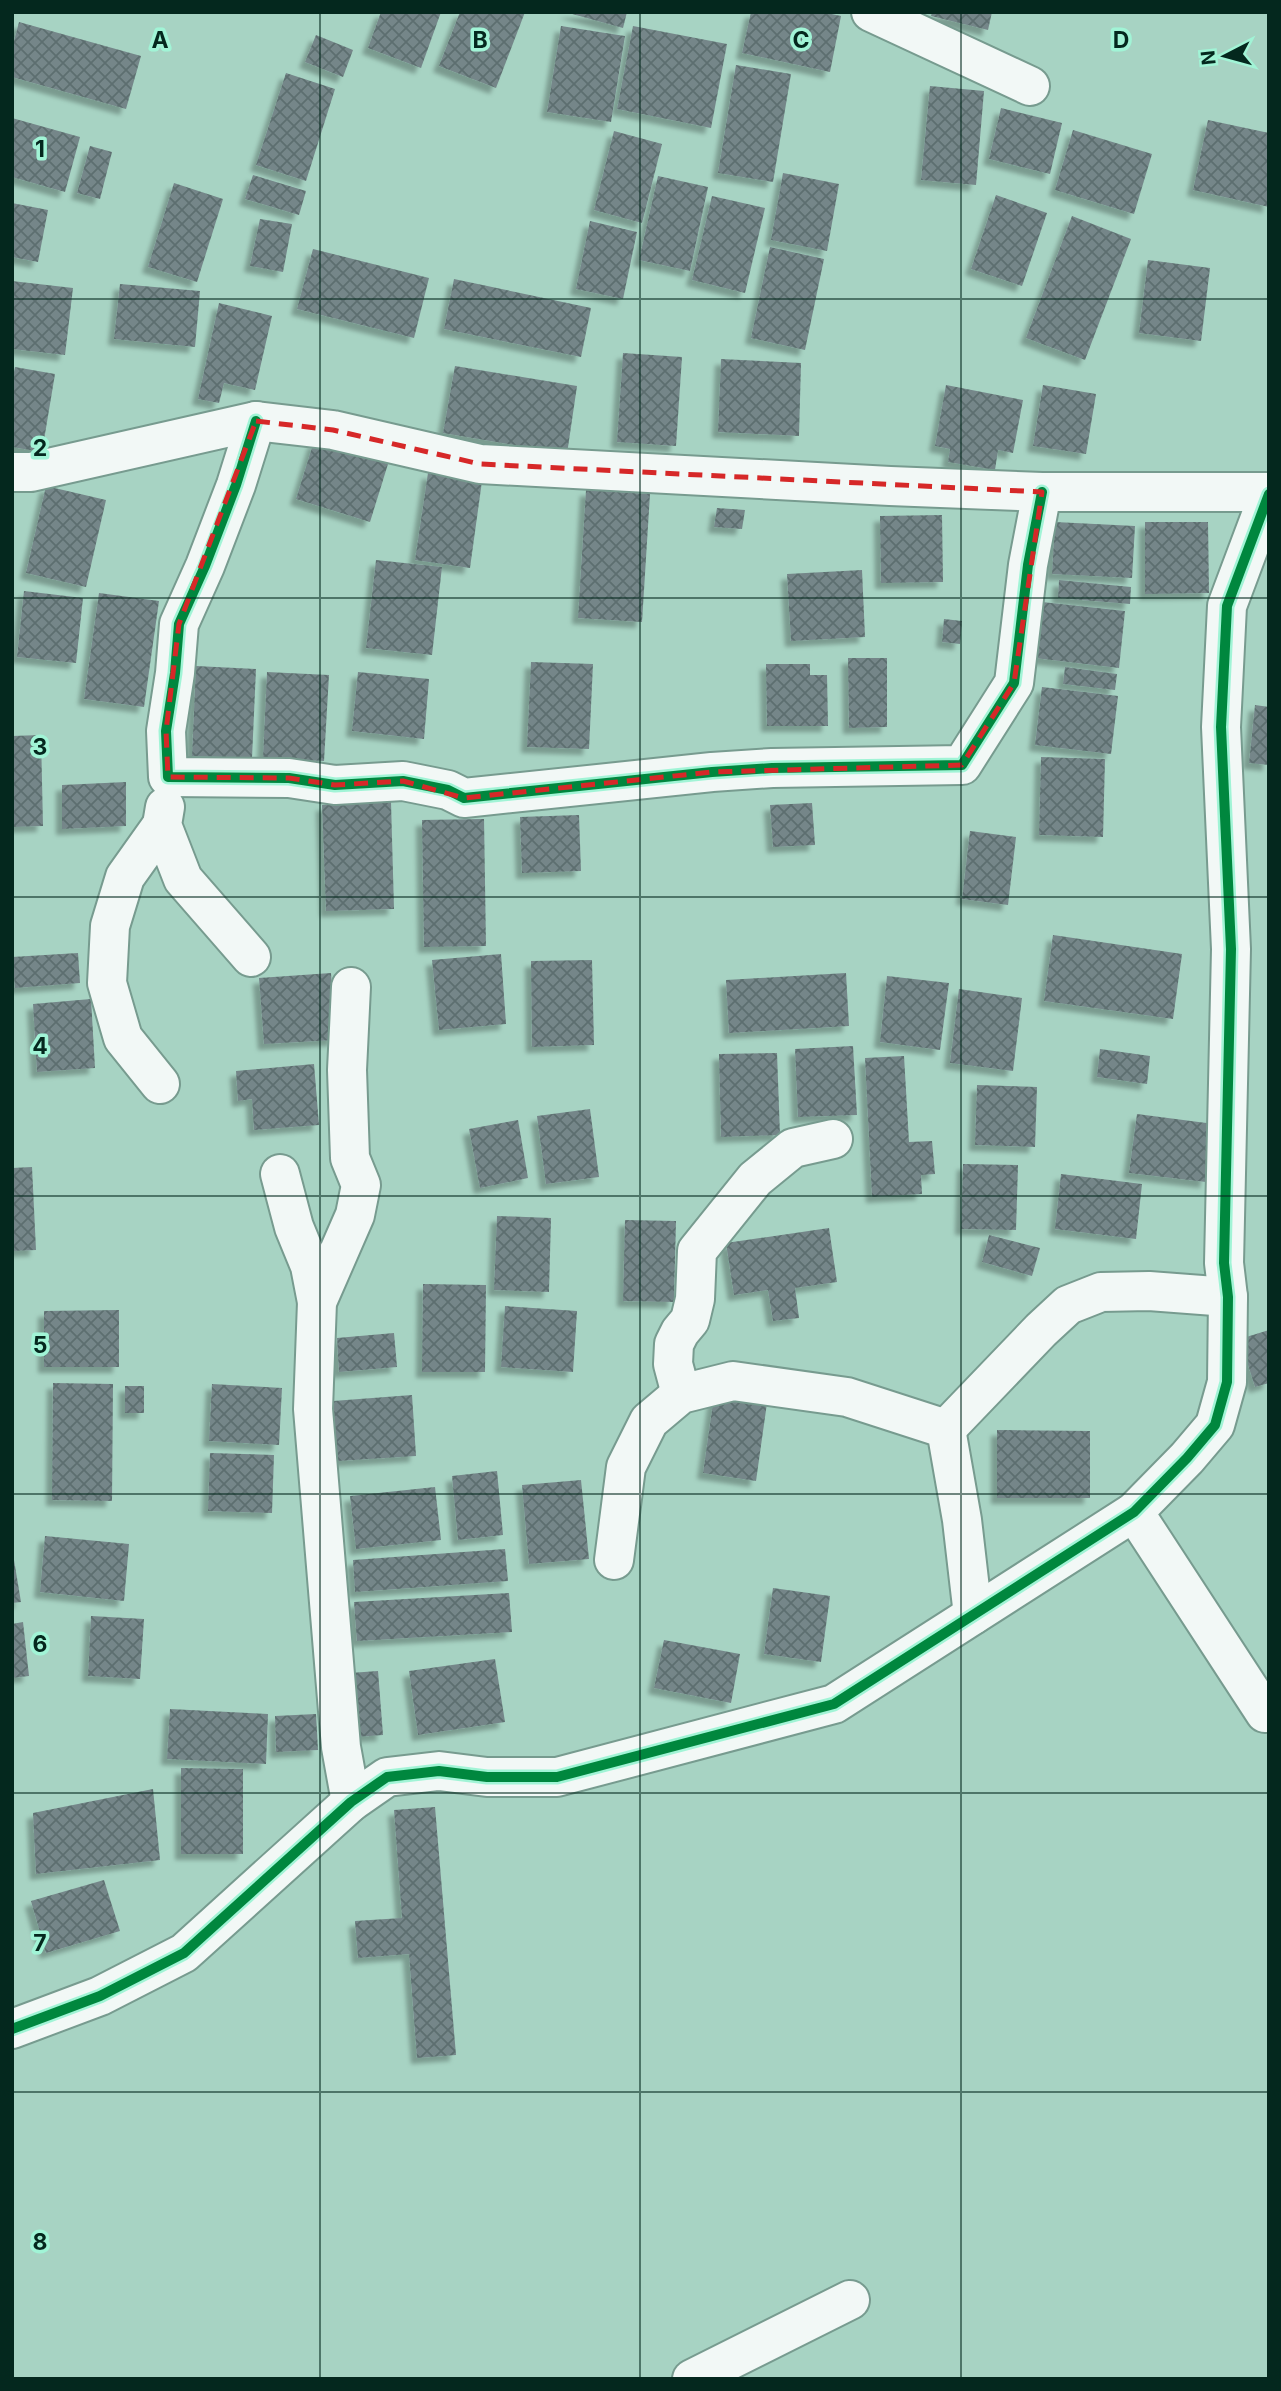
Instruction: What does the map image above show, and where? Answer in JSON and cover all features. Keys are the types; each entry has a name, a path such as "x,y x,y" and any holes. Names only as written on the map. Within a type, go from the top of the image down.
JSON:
{"street":[{"path":"871,12 1030,86"},
{"path":"160,1084 123,1038 107,983 110,926 125,877 162,825 169,777 166,731 179,624 236,485 256,421"},
{"path":"12,472 31,472 256,421 333,430 480,464 1042,492 1269,493 1227,606 1221,727 1231,949 1224,1263 1228,1297 1227,1382 1215,1424 1187,1458 1134,1512 834,1704 557,1777 488,1777 439,1771 387,1777 351,1802 184,1953 100,1996 12,2029"},
{"path":"169,777 289,778 335,785 403,781 448,790 464,798 724,771 962,765 1014,683 1028,565 1042,492"},
{"path":"162,825 183,879 251,957"},
{"path":"317,1302 355,1215 360,1185 350,1158 347,1070 351,988"},
{"path":"681,1394 673,1364 674,1344 690,1320 695,1299 697,1251 755,1180 793,1148 833,1139"},
{"path":"280,1174 294,1227 310,1266 317,1302 313,1409 341,1747 351,1802"},
{"path":"946,1429 1068,1305 1101,1292 1149,1291 1228,1297"},
{"path":"614,1560 626,1467 649,1421 681,1394 733,1381 847,1397 946,1429"},
{"path":"946,1429 962,1520 973,1615"},
{"path":"1134,1512 1265,1713 1269,1712"},
{"path":"692,2379 850,2300"}],"highlighted area":[{"path":"256,421 333,430 480,464 1042,492 1014,683 962,765 712,772 464,798 403,781 335,785 289,778 168,777 166,731 179,624"}],"building":[{"path":"381,12 441,12 421,68 368,48"},
{"path":"460,12 525,12 496,88 439,66"},
{"path":"565,12 627,12 623,28"},
{"path":"751,12 822,12 841,16 830,72 742,53"},
{"path":"932,12 992,12 988,30 931,16"},
{"path":"19,22 141,56 126,109 12,77 12,49"},
{"path":"561,26 625,36 611,122 547,112"},
{"path":"633,26 727,44 711,128 617,109"},
{"path":"316,35 353,50 343,77 305,62"},
{"path":"736,65 791,74 773,182 718,173"},
{"path":"286,73 335,89 306,181 256,165"},
{"path":"930,86 984,91 976,185 921,180"},
{"path":"1001,108 1062,123 1050,174 989,159"},
{"path":"12,118 80,137 65,192 12,177"},
{"path":"1208,120 1269,133 1269,207 1193,190"},
{"path":"1073,130 1152,154 1134,214 1055,190"},
{"path":"614,131 662,144 642,223 594,210"},
{"path":"90,146 112,152 100,199 77,193"},
{"path":"783,173 839,184 827,251 771,240"},
{"path":"253,175 306,191 299,215 245,199"},
{"path":"658,176 708,187 690,271 639,260"},
{"path":"174,183 223,199 197,282 148,267"},
{"path":"996,195 1047,213 1022,286 971,269"},
{"path":"712,196 765,208 745,293 692,280"},
{"path":"12,203 48,210 38,262 12,257"},
{"path":"1072,216 1131,239 1085,360 1026,338"},
{"path":"260,219 292,224 283,272 250,266"},
{"path":"590,221 637,232 623,299 576,289"},
{"path":"770,247 824,259 805,350 751,338"},
{"path":"313,249 429,278 414,338 297,309"},
{"path":"1148,260 1210,268 1201,341 1139,333"},
{"path":"454,279 591,308 581,357 444,329"},
{"path":"12,281 73,288 65,355 12,349"},
{"path":"120,284 200,291 195,347 114,339"},
{"path":"219,303 272,316 255,390 224,383 219,403 198,399"},
{"path":"623,353 682,357 676,446 617,442"},
{"path":"721,359 801,363 799,436 718,432"},
{"path":"455,366 577,386 567,454 443,433"},
{"path":"15,367 55,374 42,452 12,447 12,382"},
{"path":"946,385 1023,400 1013,453 998,450 995,470 948,462 950,449 935,446"},
{"path":"1043,385 1096,394 1086,454 1033,446"},
{"path":"314,441 388,464 370,522 296,499"},
{"path":"428,473 482,481 470,568 415,560"},
{"path":"46,486 106,500 86,587 26,573"},
{"path":"586,490 650,494 642,622 578,618"},
{"path":"717,508 745,510 742,529 714,527"},
{"path":"942,515 943,582 881,583 880,516"},
{"path":"1055,522 1135,526 1132,578 1052,574"},
{"path":"1145,522 1208,522 1209,593 1145,594"},
{"path":"376,560 442,567 432,655 366,648"},
{"path":"862,570 865,637 791,641 787,574"},
{"path":"1059,580 1131,587 1130,604 1058,598"},
{"path":"24,591 83,598 76,663 17,657"},
{"path":"99,593 159,601 144,707 84,699"},
{"path":"1042,602 1125,611 1119,668 1035,658"},
{"path":"944,619 962,621 960,644 942,642"},
{"path":"848,658 887,658 887,727 849,728"},
{"path":"531,662 593,664 589,749 527,747"},
{"path":"766,664 810,664 810,675 827,675 828,726 767,726"},
{"path":"196,666 256,669 252,758 192,756"},
{"path":"1065,667 1117,674 1115,690 1063,684"},
{"path":"267,672 329,675 324,761 263,758"},
{"path":"358,672 429,679 424,739 352,731"},
{"path":"1042,687 1118,696 1111,754 1035,745"},
{"path":"1255,705 1269,707 1269,765 1249,763"},
{"path":"41,735 43,826 12,827 12,736"},
{"path":"1041,757 1105,759 1103,837 1039,835"},
{"path":"126,782 126,826 62,829 62,785"},
{"path":"391,802 394,909 326,911 322,805"},
{"path":"812,803 815,845 773,847 770,805"},
{"path":"579,815 581,871 522,873 520,817"},
{"path":"484,819 486,946 424,947 422,820"},
{"path":"970,831 1016,837 1008,905 962,899"},
{"path":"1053,935 1182,954 1173,1019 1044,1001"},
{"path":"78,953 80,983 15,988 12,957"},
{"path":"501,954 506,1024 439,1030 432,960"},
{"path":"592,960 594,1045 532,1047 531,961"},
{"path":"331,973 335,1040 264,1044 259,978"},
{"path":"846,973 849,1026 729,1033 726,980"},
{"path":"887,976 949,983 940,1050 880,1042"},
{"path":"959,989 1022,998 1013,1071 950,1063"},
{"path":"91,999 95,1068 37,1072 33,1004"},
{"path":"853,1046 857,1115 798,1117 795,1049"},
{"path":"1100,1049 1150,1056 1147,1084 1097,1077"},
{"path":"777,1053 780,1135 721,1137 719,1054"},
{"path":"904,1056 909,1142 932,1141 935,1174 921,1175 922,1194 872,1197 865,1058"},
{"path":"314,1064 319,1125 254,1130 252,1099 238,1101 236,1071"},
{"path":"977,1085 1037,1087 1035,1147 975,1145"},
{"path":"590,1109 599,1177 546,1184 537,1116"},
{"path":"1137,1114 1214,1124 1206,1182 1129,1173"},
{"path":"518,1120 528,1178 480,1188 469,1129"},
{"path":"963,1164 1018,1165 1016,1230 961,1229"},
{"path":"32,1167 36,1250 12,1251 12,1168"},
{"path":"1061,1174 1142,1184 1136,1239 1055,1229"},
{"path":"497,1216 551,1218 549,1292 494,1290"},
{"path":"625,1220 676,1221 674,1302 623,1301"},
{"path":"829,1228 837,1282 795,1288 799,1318 773,1321 768,1290 734,1295 726,1243"},
{"path":"989,1235 1040,1248 1032,1276 982,1262"},
{"path":"423,1284 486,1285 485,1372 422,1372"},
{"path":"505,1306 577,1311 573,1372 501,1367"},
{"path":"119,1310 119,1367 44,1367 44,1311"},
{"path":"1269,1330 1269,1383 1255,1387 1240,1339"},
{"path":"394,1333 397,1367 339,1372 337,1338"},
{"path":"53,1383 113,1384 112,1501 52,1500"},
{"path":"212,1384 282,1388 279,1445 209,1441"},
{"path":"125,1386 144,1386 144,1413 125,1413"},
{"path":"412,1395 416,1456 338,1461 333,1401"},
{"path":"714,1396 767,1403 756,1481 703,1473"},
{"path":"997,1430 1090,1431 1090,1498 997,1498"},
{"path":"210,1453 274,1455 272,1513 208,1511"},
{"path":"497,1471 503,1535 458,1540 452,1476"},
{"path":"581,1480 589,1559 529,1564 522,1485"},
{"path":"435,1487 441,1540 356,1549 350,1496"},
{"path":"45,1536 129,1544 124,1601 40,1592"},
{"path":"12,1548 21,1602 12,1603"},
{"path":"505,1549 508,1581 355,1592 353,1560"},
{"path":"773,1588 830,1596 821,1662 764,1654"},
{"path":"509,1593 512,1632 357,1641 354,1602"},
{"path":"91,1616 144,1619 140,1679 88,1676"},
{"path":"23,1622 29,1676 12,1678 12,1624"},
{"path":"664,1640 740,1654 731,1703 654,1688"},
{"path":"495,1659 505,1722 418,1735 409,1671"},
{"path":"378,1671 383,1735 356,1737 350,1673"},
{"path":"170,1709 268,1714 266,1764 167,1759"},
{"path":"316,1714 318,1750 276,1752 275,1716"},
{"path":"181,1768 243,1769 243,1854 181,1854"},
{"path":"153,1789 160,1860 36,1874 33,1813"},
{"path":"435,1807 456,2055 417,2058 409,1954 358,1958 355,1921 402,1918 394,1810"},
{"path":"104,1880 120,1931 46,1953 31,1901"}],"cycle path":[{"path":"256,421 236,485 179,624 166,731 168,777 289,778 335,785 403,781 448,790 464,798 772,768 962,765 1014,683 1028,565 1042,492"},
{"path":"12,2029 100,1996 184,1953 351,1802 387,1777 439,1771 487,1777 557,1777 834,1704 1134,1512 1215,1425 1227,1382 1228,1297 1224,1263 1231,949 1221,727 1227,606 1269,494"}]}
